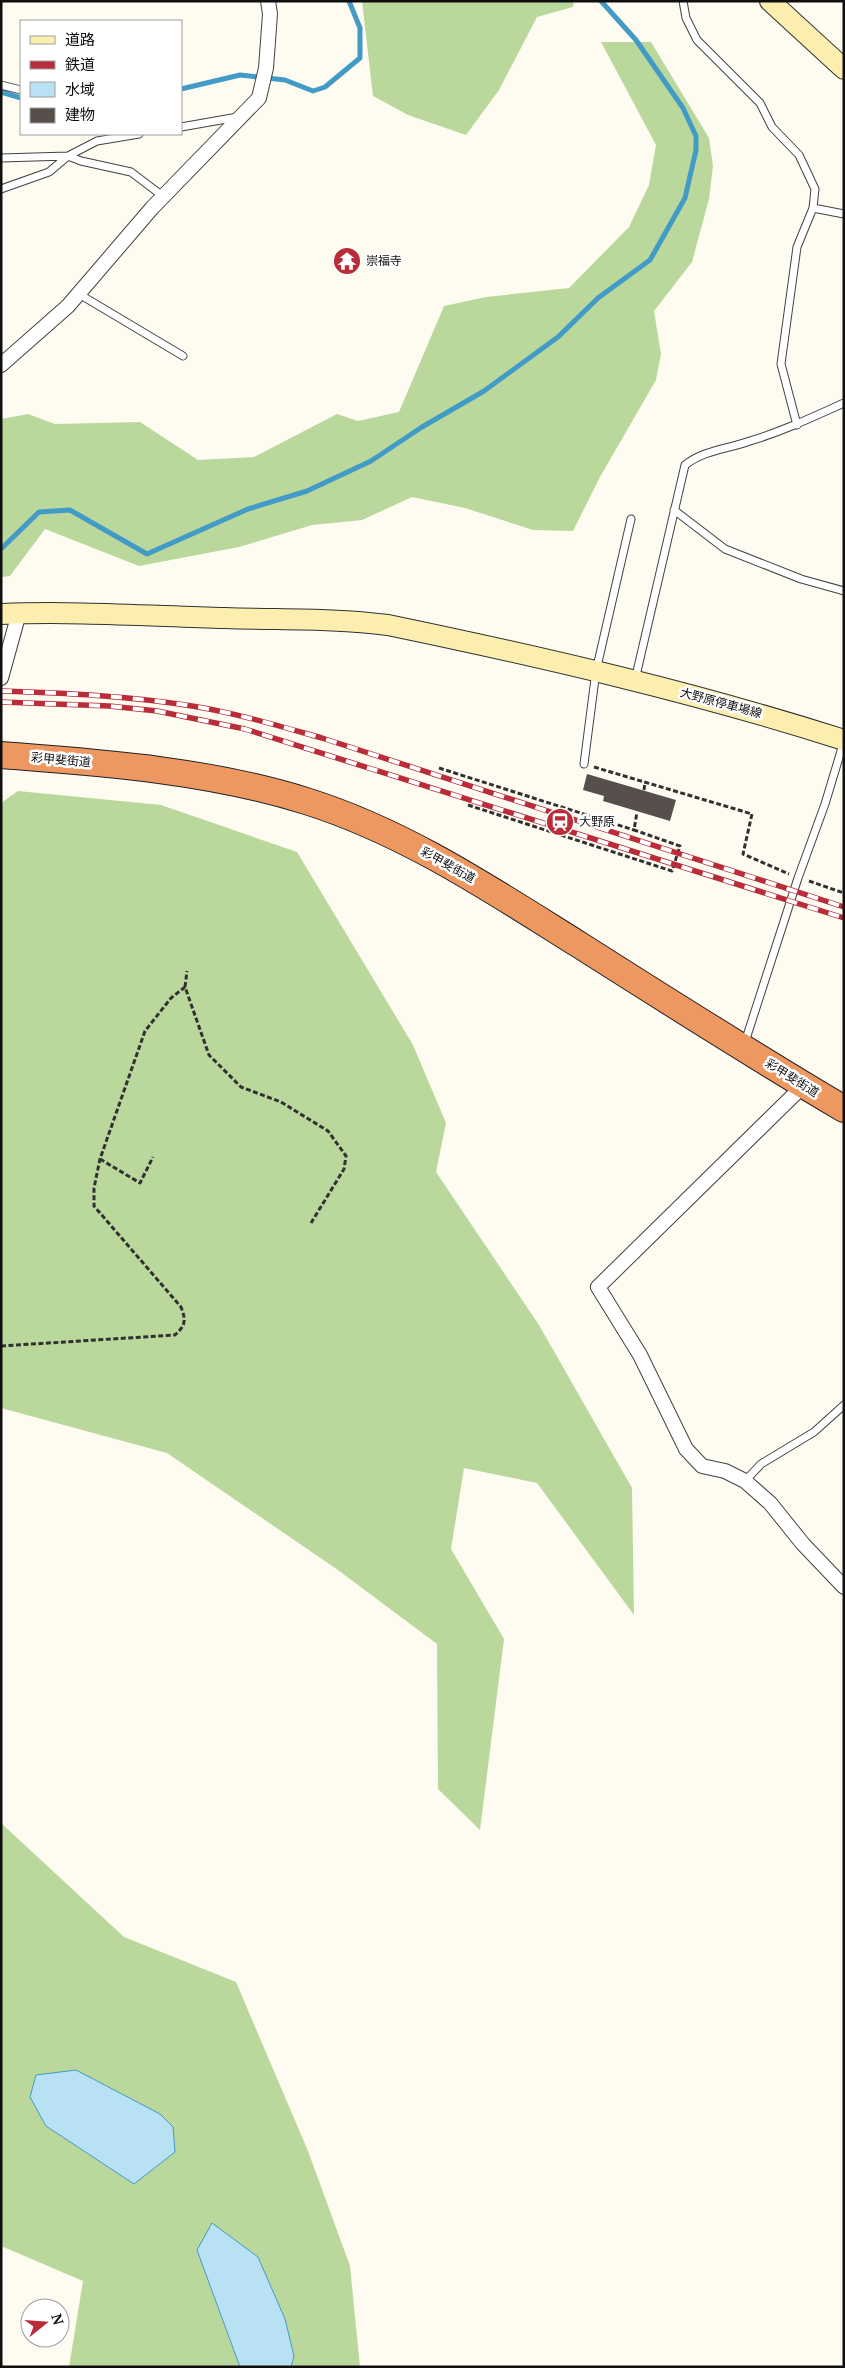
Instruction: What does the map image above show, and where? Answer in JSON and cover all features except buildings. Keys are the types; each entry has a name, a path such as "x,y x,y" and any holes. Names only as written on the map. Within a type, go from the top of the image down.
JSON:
{"highway":[{"name":"彩甲斐街道","path":"1,755 154,768 240,783 306,801 360,822 454,866 804,1086 844,1109"}],"street":[{"path":"1,365 79,294 152,208 259,98 266,68 270,14 268,1"},
{"path":"770,1 844,69"},
{"path":"1,678 10,614"},
{"name":"大野原停車場線","path":"10,614 129,614 362,621 541,657 751,710 844,741"},
{"path":"804,1086 598,1287 640,1355 686,1449 702,1466 725,1471 745,1481 770,1503 802,1544 844,1587"}],"lane":[{"path":"683,1 686,18 696,40 760,104 772,128 799,155 815,189 813,208 797,246 781,364 797,425"},
{"path":"1,85 20,90"},
{"path":"182,127 243,116"},
{"path":"1,189 49,172 68,156 97,141 133,135"},
{"path":"1,158 68,156 81,162 131,172 164,197"},
{"path":"813,208 844,214"},
{"path":"79,294 183,356"},
{"path":"635,681 685,465 697,456 749,442 797,425 844,403"},
{"path":"674,510 725,549 801,579 844,591"},
{"path":"584,764 596,671 631,519"},
{"path":"743,1047 798,878 825,804 844,741"},
{"path":"745,1481 761,1464 814,1432 844,1405"}],"path":[{"path":"584,764 752,814 743,854 798,878 844,893"},
{"path":"439,768 680,846 672,871 468,805"},
{"path":"644,790 645,782"},
{"path":"634,830 637,812"},
{"path":"187,972 185,987 209,1055 241,1087 281,1102 328,1131 346,1156 344,1169 311,1223"},
{"path":"1,1346 175,1335 183,1328 185,1318 181,1307 94,1206 94,1188 100,1160 145,1031 171,998 185,987"},
{"path":"100,1160 140,1183 152,1156"}],"green space":[{"path":"362,1 574,1 573,7 537,17 499,90 466,135 408,115 373,96"},
{"path":"601,42 651,42 709,138 713,166 709,199 692,262 654,311 661,354 656,380 600,477 573,531 533,530 465,508 412,497 362,520 312,525 239,547 139,566 45,529 10,576 1,577 1,419 28,414 55,424 140,422 198,460 254,457 337,414 358,421 399,412 444,306 486,297 569,288 629,227 649,185 656,145"},
{"path":"18,791 161,805 297,852 413,1045 446,1123 436,1172 539,1325 632,1488 634,1615 537,1483 464,1468 451,1549 504,1639 480,1830 438,1789 437,1644 338,1570 167,1453 1,1408 1,803"},
{"path":"1,1823 124,1937 236,1982 308,2151 350,2266 360,2367 291,2367 294,2356 197,2250 240,2367 69,2367 83,2281 1,2246"}],"water":[{"path":"76,2070 160,2114 173,2127 175,2152 134,2184 46,2126 30,2097 36,2075"},
{"path":"212,2223 258,2257 285,2319 294,2356 291,2367 240,2367 197,2250"}],"waterway":[{"path":"182,89 240,75 285,80 313,91 325,87 360,58 360,28 349,1"},
{"path":"1,549 39,512 70,510 147,554 248,509 307,491 371,461 422,427 484,391 558,337 598,298 650,260 685,198 696,150 696,136 683,108 636,40 601,1"},
{"path":"1,92 20,98"}],"railway":[{"path":"1,691 121,697 208,709 257,720 322,738 844,907"},
{"path":"1,702 109,706 157,711 245,729 844,918"}],"place":[{"name":"崇福寺","path":"347,261"},
{"name":"大野原","path":"560,822"}]}
